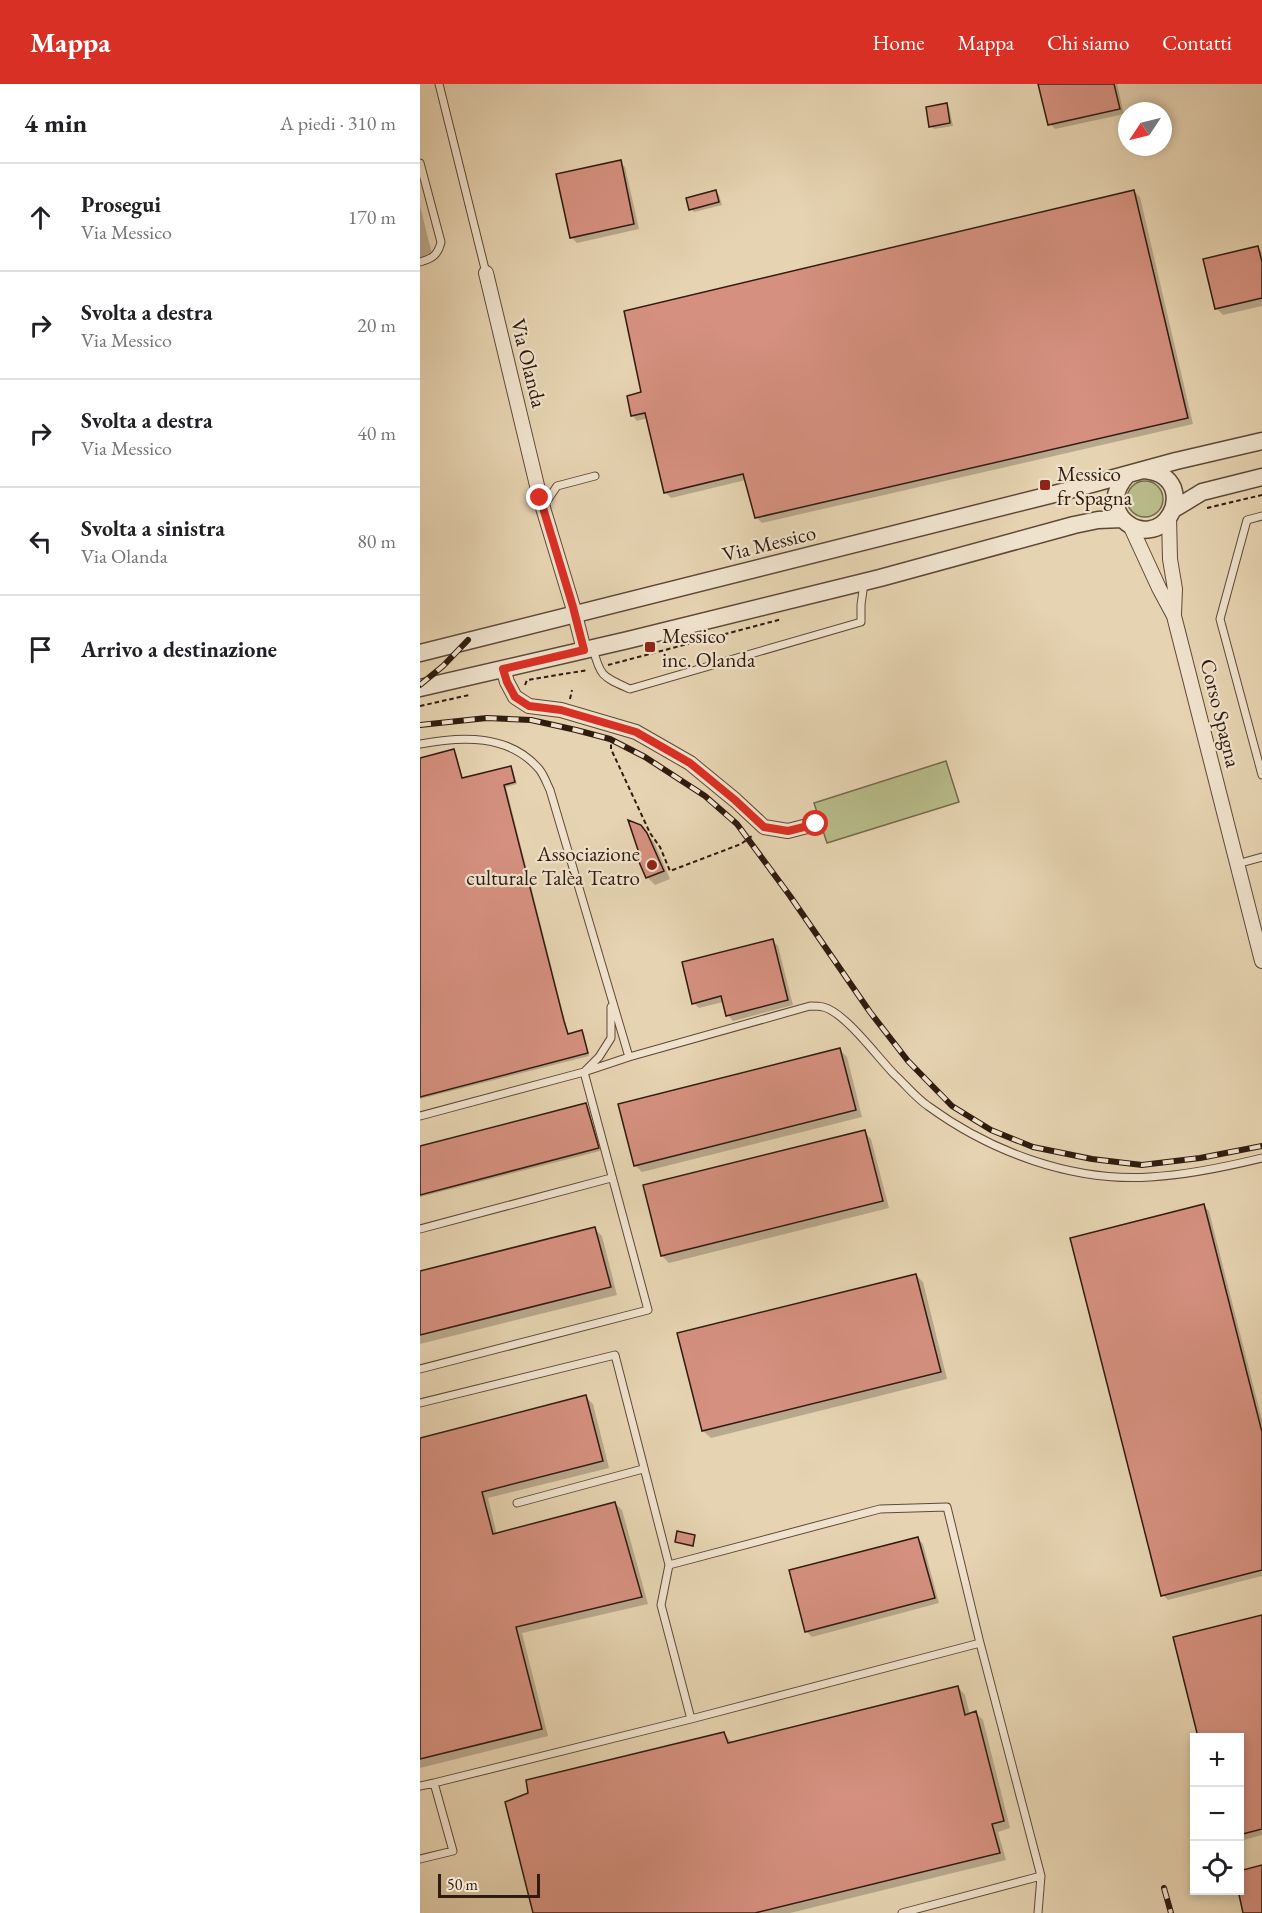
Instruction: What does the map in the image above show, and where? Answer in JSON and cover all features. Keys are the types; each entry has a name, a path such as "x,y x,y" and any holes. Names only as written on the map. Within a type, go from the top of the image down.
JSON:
{"street":[{"name":"Via Olanda","path":"486,273 543,507 575,615 589,649"},
{"name":"Via Messico","path":"420,653 1262,441"},
{"path":"1172,513 1175,499 1173,489 1161,474 1152,470 1135,472 1119,483 1115,495 1116,508 1126,522 1138,529 1155,528 1163,524 1172,513 1202,492 1262,477"},
{"name":"Corso Spagna","path":"1172,513 1170,559 1175,589 1174,616"},
{"path":"420,688 864,581 1074,525 1098,520 1126,522"},
{"name":"Corso Spagna","path":"1126,522 1174,616 1262,960"},
{"path":"503,669 515,697 529,706 561,710 636,732 690,763 764,827 788,831 816,824"}],"lane":[{"name":"Via Olanda","path":"439,84 486,273"},
{"path":"420,163 441,242 435,257 420,262"},
{"path":"543,507 557,486 595,476"},
{"path":"1262,516 1247,520 1220,619 1262,776"},
{"path":"589,649 598,668 606,678 630,688 861,622 864,581"},
{"path":"420,744 468,739 494,741 519,751 540,770 550,790 629,1057"},
{"path":"1237,864 1262,857"},
{"path":"584,1072 599,1057 611,1038 611,999"},
{"path":"420,1116 584,1072 810,1006 823,1006 852,1027 876,1056 927,1106 1003,1149 1032,1160 1105,1176 1149,1177 1214,1169 1262,1158"},
{"path":"420,1369 648,1310 584,1072"},
{"path":"420,1229 611,1178"},
{"path":"420,1403 615,1355 669,1565 661,1605 690,1719"},
{"path":"517,1503 643,1468"},
{"path":"669,1565 880,1509 947,1508 1041,1876 1038,1913"},
{"path":"420,1786 690,1719 980,1643"},
{"path":"420,1859 453,1851 434,1783"},
{"path":"902,1913 1041,1876"}],"path":[{"path":"1199,510 1262,495"},
{"path":"522,689 527,680 598,668 782,619"},
{"path":"570,702 572,690"},
{"path":"420,706 469,695"},
{"path":"613,726 611,748 670,871 741,844 764,827"}],"green space":[{"path":"1145,481 1158,486 1163,499 1158,512 1145,517 1132,512 1127,499 1132,486"},
{"path":"946,761 959,802 827,843 814,803"}],"building":[{"path":"1038,84 1114,84 1118,109 1048,125"},
{"path":"947,103 950,123 929,127 926,107"},
{"path":"621,160 634,224 570,238 556,174"},
{"path":"716,190 719,202 689,210 686,198"},
{"path":"1134,190 1188,418 755,518 743,474 664,493 645,413 631,416 627,396 641,392 624,311"},
{"path":"1258,246 1262,262 1262,298 1215,309 1203,259"},
{"path":"454,749 462,778 511,766 515,782 504,785 564,1021 568,1034 582,1030 588,1053 420,1097 420,758"},
{"path":"628,820 641,825 647,833 664,871 646,878 636,855 639,853"},
{"path":"773,939 788,1000 726,1016 721,996 692,1004 682,962"},
{"path":"840,1048 856,1110 634,1166 618,1104"},
{"path":"586,1103 599,1148 420,1195 420,1146"},
{"path":"865,1130 883,1201 661,1256 643,1185"},
{"path":"1204,1204 1262,1432 1262,1570 1161,1596 1070,1238"},
{"path":"595,1227 611,1287 420,1335 420,1271"},
{"path":"916,1274 941,1372 702,1431 677,1333"},
{"path":"586,1395 603,1461 482,1492 493,1534 615,1502 642,1597 516,1627 542,1729 420,1759 420,1438"},
{"path":"677,1531 695,1535 693,1546 675,1542"},
{"path":"918,1537 935,1598 805,1632 789,1570"},
{"path":"1262,1615 1262,1829 1244,1834 1244,1733 1197,1733 1173,1637"},
{"path":"958,1686 965,1715 976,1711 1004,1821 992,1824 1000,1853 755,1913 533,1913 505,1802 528,1793 526,1780 724,1732 728,1743"},
{"path":"1262,1865 1262,1913 1243,1913 1239,1895 1244,1895 1244,1870"}],"railway":[{"path":"420,685 443,666 468,640"},
{"path":"420,725 487,718 531,720 576,730 610,739 645,757 705,796 737,824 870,1012 908,1061 952,1106 991,1130 1033,1147 1092,1159 1142,1165 1200,1158 1262,1146"},
{"path":"1164,1888 1171,1913"}],"place":[{"name":"Messico fr Spagna","path":"1045,485"},
{"name":"Messico inc. Olanda","path":"650,647"},
{"name":"Associazione culturale Talèa Teatro","path":"652,865"}],"route":[{"path":"540,498 584,650 503,669 515,697 529,706 561,710 636,732 690,763 764,827 788,831 816,824"}]}
